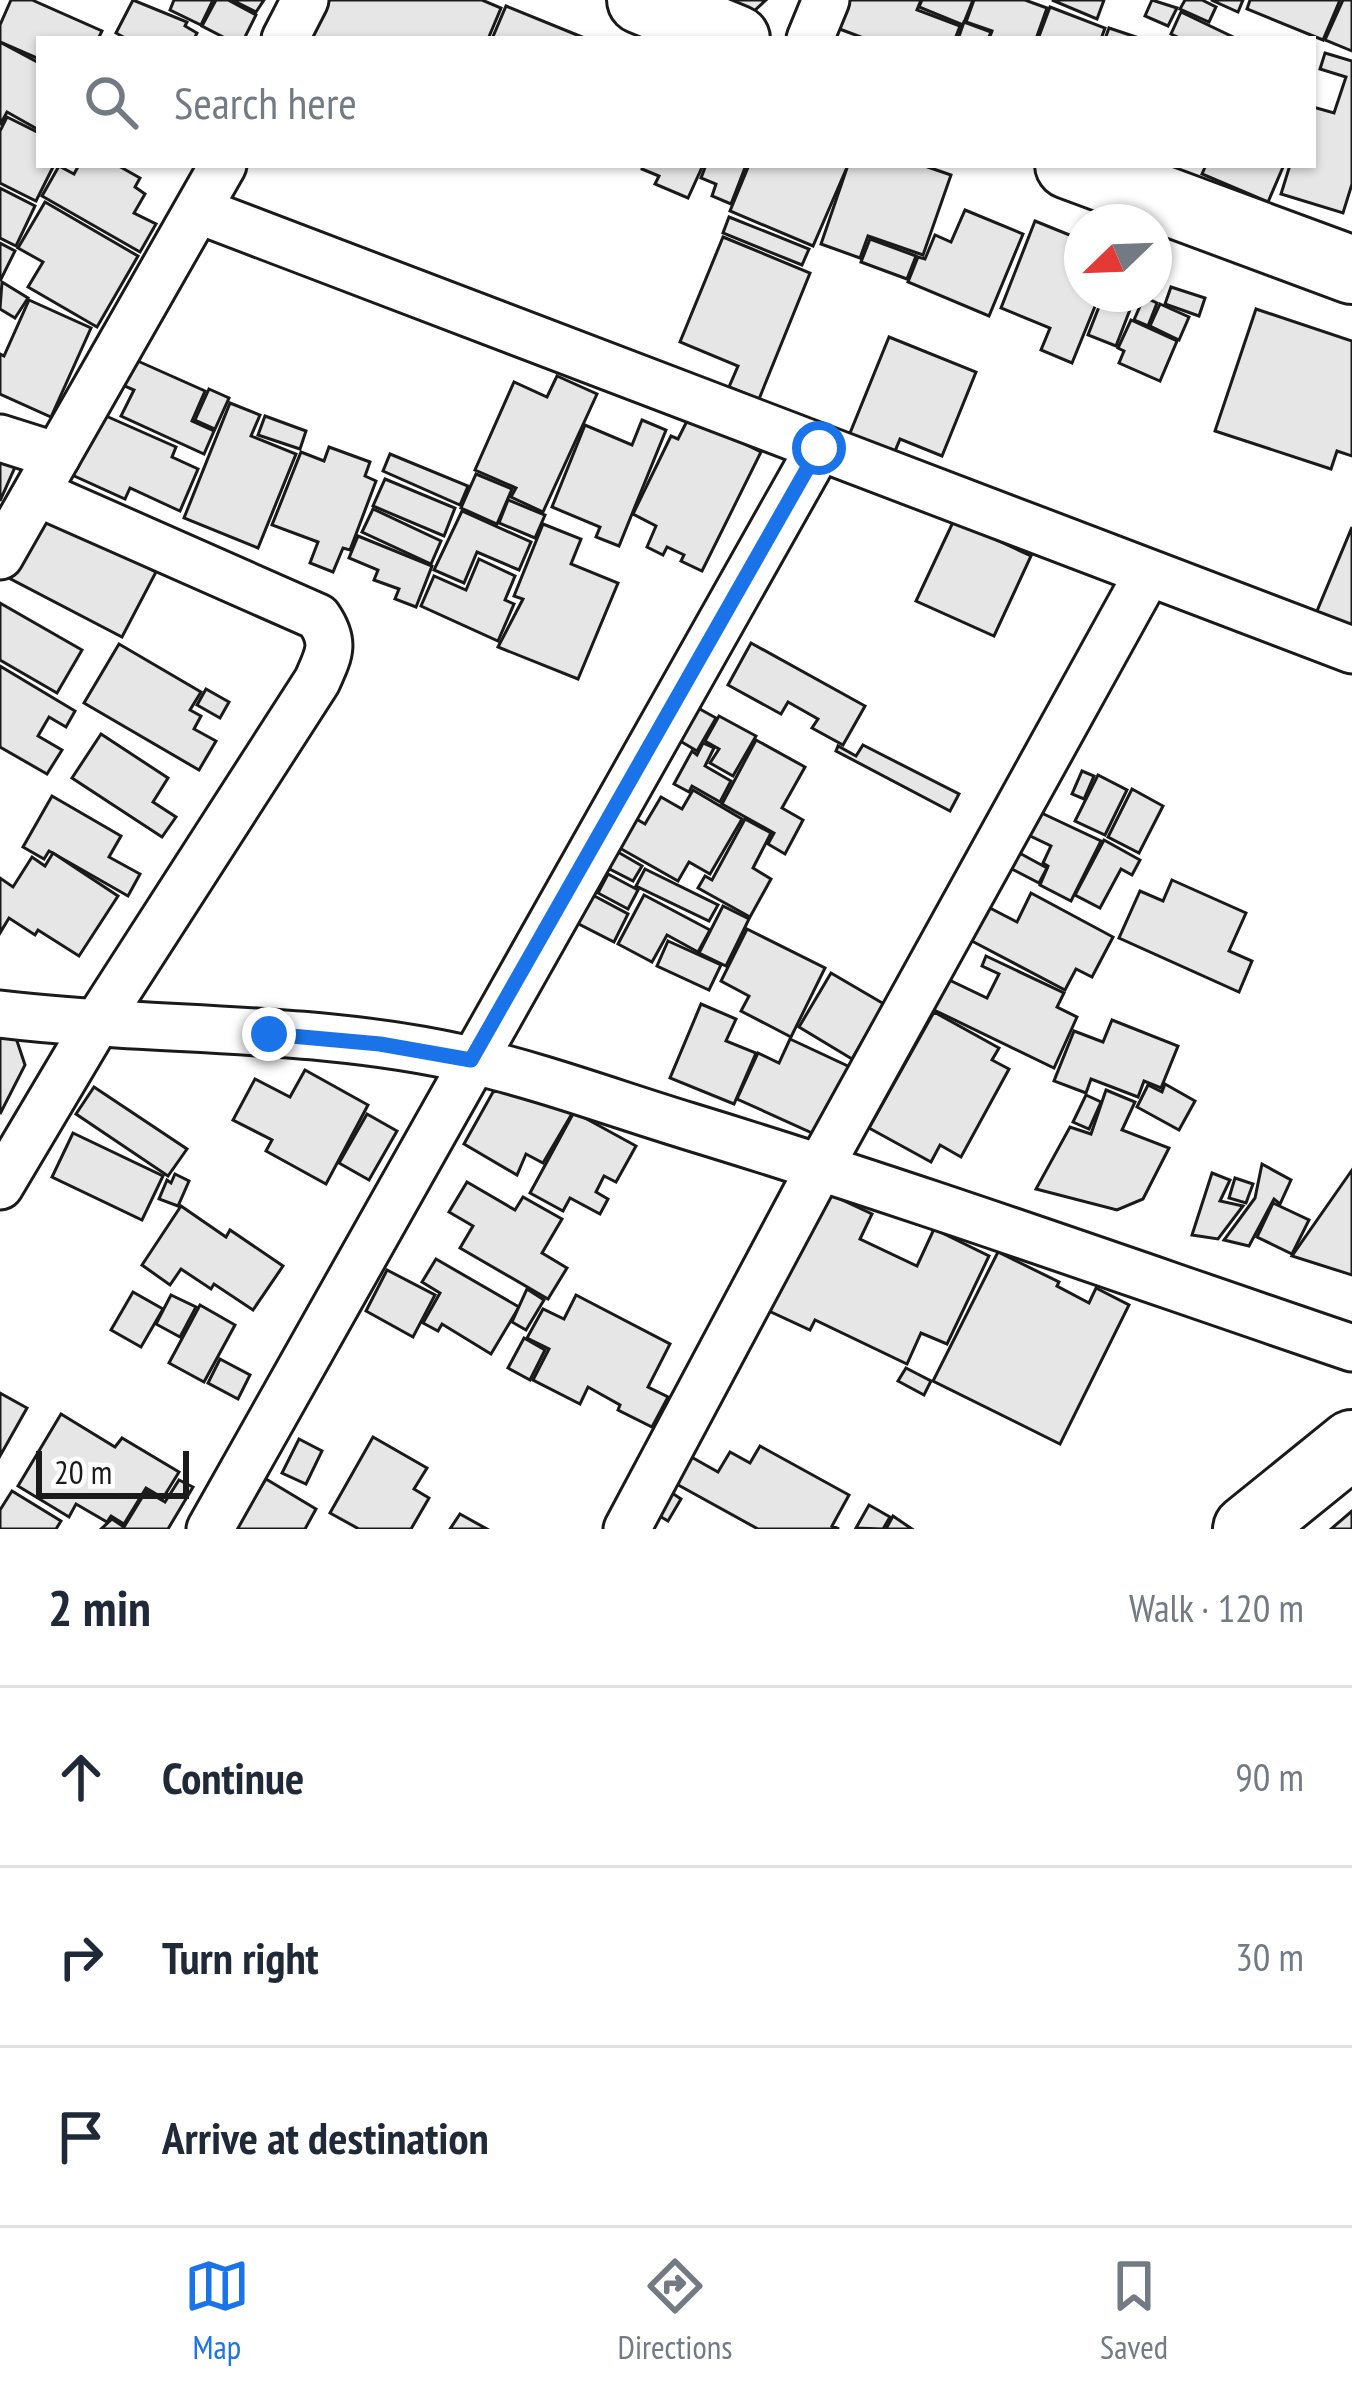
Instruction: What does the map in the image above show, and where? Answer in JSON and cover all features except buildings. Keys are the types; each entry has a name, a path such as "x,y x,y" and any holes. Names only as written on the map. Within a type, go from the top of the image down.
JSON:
{"street":[{"path":"287,36 305,0"},
{"path":"641,0 729,36"},
{"path":"811,36 826,0"},
{"path":"0,556 222,168"},
{"path":"1077,168 1352,270"},
{"path":"200,211 1352,650"},
{"path":"0,438 47,475 318,617 330,633 329,655 317,681 95,1026 0,1186"},
{"path":"210,1529 819,448"},
{"path":"627,1529 820,1167 1148,573"},
{"path":"0,1014 95,1026 380,1044 471,1060 820,1167 1352,1348"},
{"path":"1247,1529 1352,1444"}],"route":[{"path":"269,1034 380,1044 471,1060 819,448"}]}
